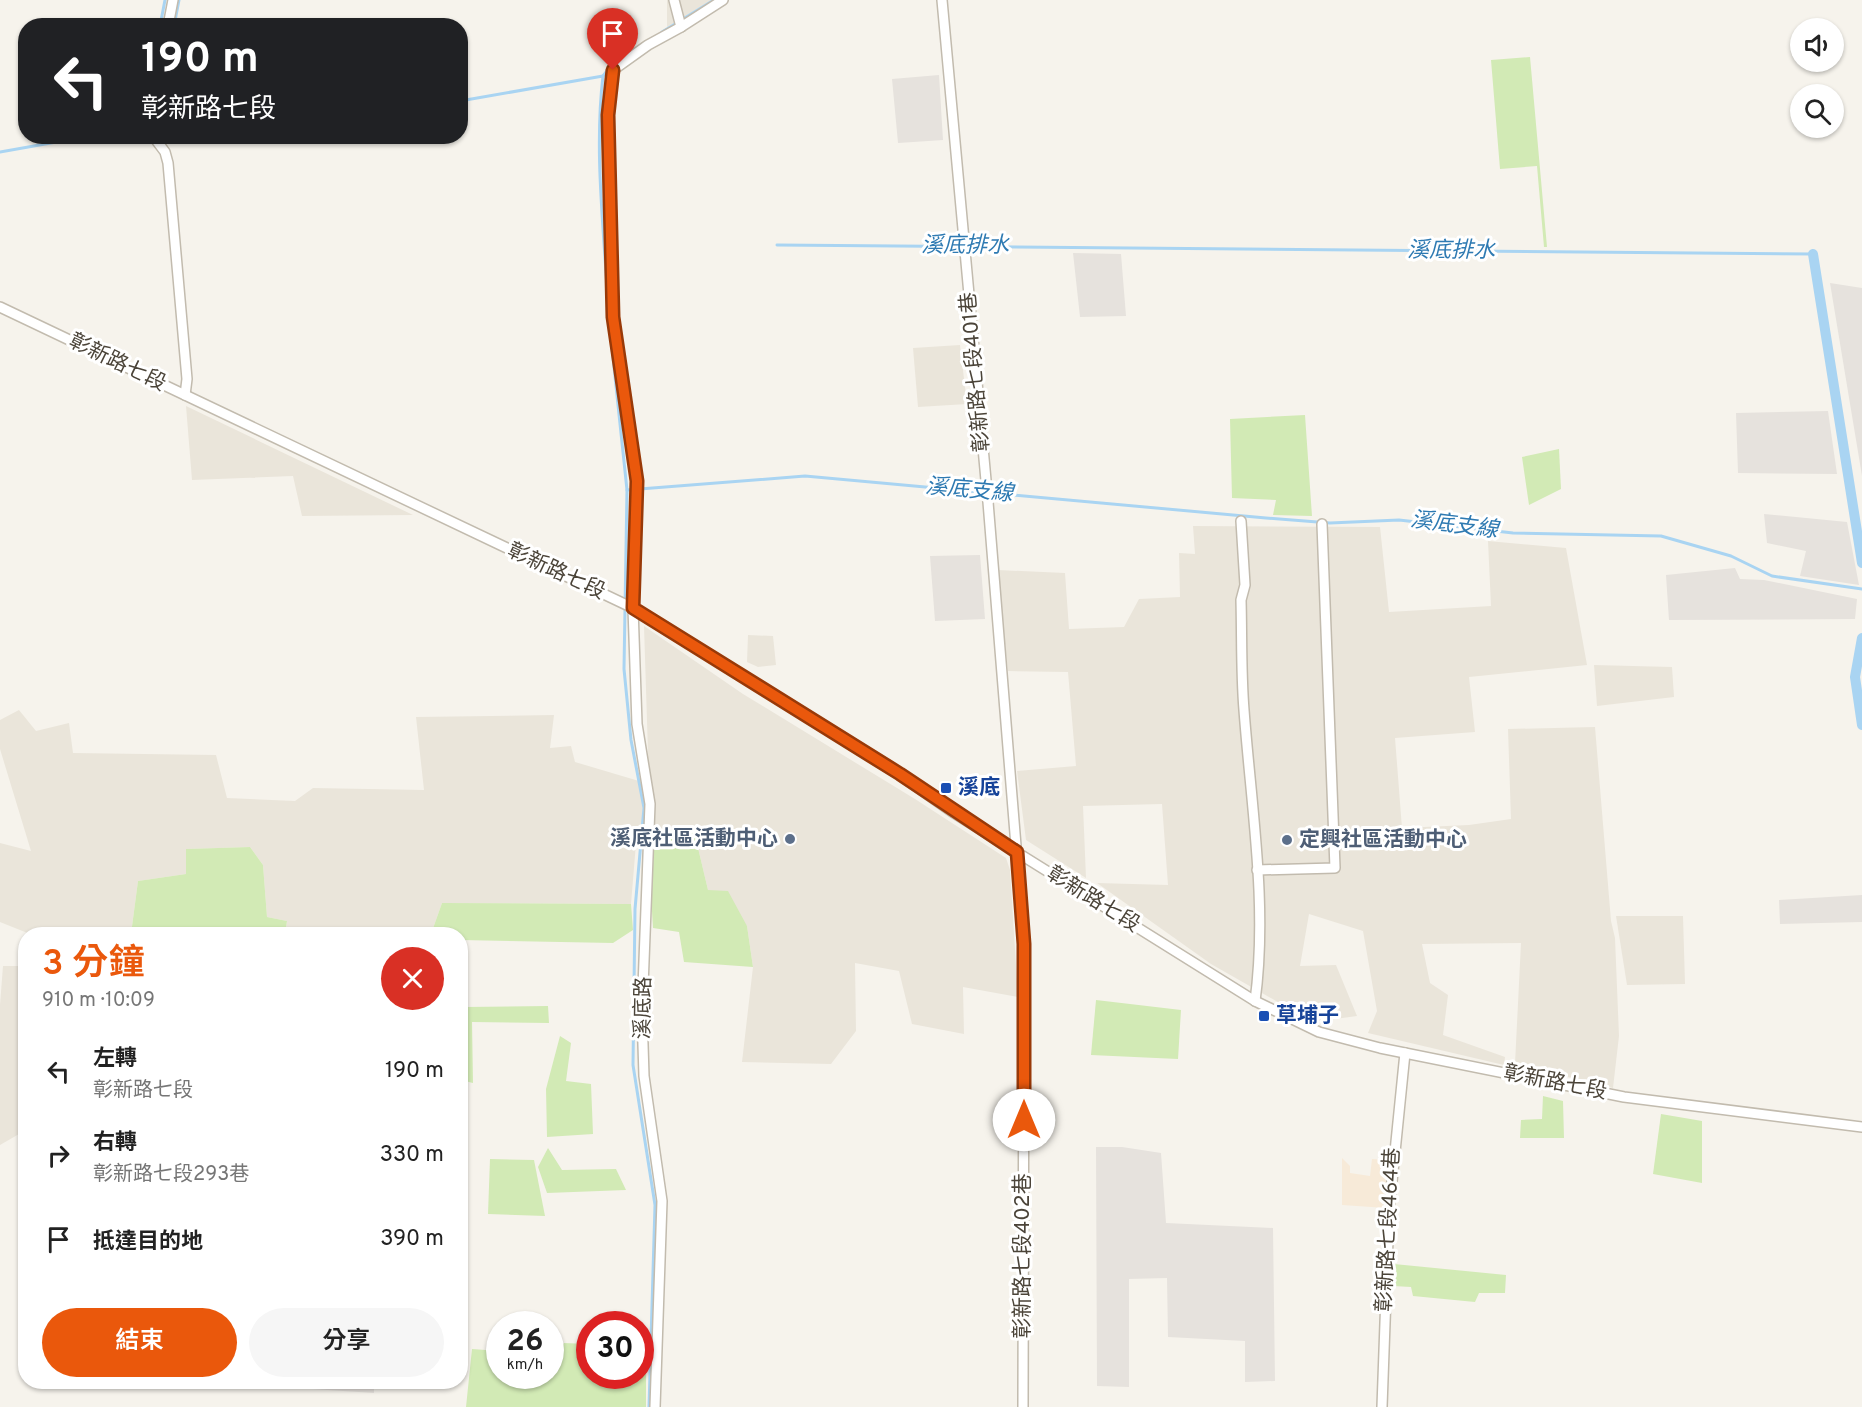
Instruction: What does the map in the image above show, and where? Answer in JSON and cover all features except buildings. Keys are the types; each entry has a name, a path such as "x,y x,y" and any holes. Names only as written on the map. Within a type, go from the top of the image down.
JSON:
{"street":[{"path":"170,18 173,0"},
{"path":"674,0 679,23 723,0"},
{"name":"彰新路七段401巷","path":"942,0 1017,852"},
{"name":"溪底路","path":"655,1407 662,1201 644,1076 642,1013 650,804 637,724 633,608 637,481 613,317 608,115 613,70 679,23"},
{"path":"159,144 165,152 168,163 187,379 185,395"},
{"name":"彰新路七段","path":"0,307 633,608 900,774 1017,852 1256,1001 1319,1032 1405,1053 1624,1097 1862,1127"},
{"path":"1241,521 1245,585 1241,600 1243,708 1257,870 1259,960 1256,1001"},
{"path":"1257,870 1335,868 1322,524"},
{"name":"彰新路七段402巷","path":"1017,852 1025,1000 1023,1407"},
{"name":"彰新路七段464巷","path":"1382,1407 1389,1211 1405,1053"}],"shaded area":[{"path":"667,0 711,0 711,1 667,27"},
{"path":"939,75 943,140 898,143 892,79"},
{"path":"1073,253 1121,254 1126,316 1080,317"},
{"path":"1830,283 1862,288 1862,476"},
{"path":"960,345 967,404 918,407 913,348"},
{"path":"186,406 413,515 302,516 293,476 192,480"},
{"path":"1828,411 1837,474 1738,473 1736,413"},
{"path":"1764,514 1847,522 1859,585 1800,576 1806,551 1767,543"},
{"path":"1193,526 1380,527 1389,612 1491,606 1488,541 1566,548 1587,665 1469,677 1475,732 1395,738 1402,828 1469,825 1511,819 1508,729 1595,727 1611,921 1615,938 1619,1036 1613,1088 1515,1064 1521,943 1422,944 1430,983 1448,995 1443,1035 1505,1057 1504,1065 1368,1033 1377,1011 1363,931 1309,914 1300,966 1336,965 1357,1016 1313,1022 1211,964 1097,883 1168,885 1162,804 1083,806 1086,878 1026,840 1017,771 1076,766 1068,672 1008,671 997,570 1065,573 1069,629 1124,627 1139,599 1180,597 1179,553 1195,554"},
{"path":"980,555 985,619 935,621 930,556"},
{"path":"1735,568 1740,579 1764,580 1857,599 1855,619 1669,620 1666,575"},
{"path":"644,626 743,694 915,799 1006,858 1010,870 1018,997 963,987 964,1034 912,1024 899,971 855,963 856,1031 831,1064 742,1062 753,967 747,926 708,890 694,831 637,831 631,904 442,903 433,927 286,927 287,921 267,917 263,865 250,847 186,849 186,874 138,881 132,927 18,927 18,929 0,922 0,843 31,851 0,749 0,720 19,710 36,731 69,723 73,753 216,755 227,798 295,801 313,788 424,790 416,717 554,715 550,748 571,746 575,762 649,784"},
{"path":"748,635 773,636 776,665 758,667 747,662"},
{"path":"1594,665 1672,667 1674,697 1597,706"},
{"path":"1862,895 1862,922 1780,924 1779,900"},
{"path":"1616,916 1683,916 1685,984 1627,985"},
{"path":"3,966 18,966 18,1135 0,1145 0,1005"},
{"path":"1096,1147 1122,1147 1161,1153 1166,1223 1273,1228 1275,1381 1245,1382 1245,1341 1168,1337 1167,1278 1129,1279 1129,1387 1097,1386"},
{"path":"1342,1158 1350,1166 1350,1173 1370,1176 1372,1159 1389,1160 1386,1208 1342,1205"},
{"path":"313,1389 374,1389 374,1393"}],"green space":[{"path":"1530,57 1547,247 1544,247 1537,166 1500,169 1491,60"},
{"path":"1305,415 1312,516 1273,515 1276,500 1232,498 1230,419"},
{"path":"1559,449 1561,489 1529,505 1522,457"},
{"path":"652,831 694,831 708,890 728,891 747,926 753,967 684,962 679,932 653,928 648,846"},
{"path":"250,847 263,865 267,917 287,921 286,927 132,927 138,881 186,874 186,849"},
{"path":"442,903 631,904 633,930 613,943 468,940 468,927 433,927"},
{"path":"1096,1000 1181,1010 1178,1059 1091,1055"},
{"path":"548,1006 549,1023 472,1022 473,1083 468,1082 468,1007"},
{"path":"560,1036 571,1043 566,1081 591,1084 593,1134 547,1137 546,1089"},
{"path":"1543,1096 1563,1101 1564,1138 1520,1138 1521,1120 1542,1119"},
{"path":"1661,1114 1702,1121 1702,1183 1653,1174"},
{"path":"548,1148 562,1170 616,1169 626,1190 547,1193 538,1167"},
{"path":"490,1159 534,1160 545,1216 488,1214"},
{"path":"1394,1264 1506,1275 1505,1293 1479,1293 1475,1302 1413,1296 1411,1287 1393,1286"},
{"path":"564,1343 576,1343 576,1389 646,1389 646,1407 466,1407 472,1349 486,1350 486,1389 564,1389"}],"waterway":[{"name":"溪底支線","path":"162,18 165,0"},
{"path":"176,18 179,0"},
{"path":"662,32 714,0"},
{"path":"603,76 613,63 634,50"},
{"name":"溪底支線","path":"468,100 603,76 599,133 608,304"},
{"path":"0,152 45,144"},
{"name":"溪底排水","path":"777,245 1813,254"},
{"name":"溪底排水","path":"1813,254 1862,563"},
{"name":"溪底支線","path":"610,329 627,490 805,476 1330,523 1399,520 1513,533 1661,536 1731,556 1772,576 1862,589"},
{"path":"627,490 624,669 631,740 644,808 635,909 633,1065 655,1205 649,1407"},
{"name":"溪底排水","path":"1862,638 1855,677 1862,725"}],"place":[{"name":"溪底","path":"946,788"},
{"name":"溪底社區活動中心","path":"790,839"},
{"name":"定興社區活動中心","path":"1287,840"},
{"name":"草埔子","path":"1264,1016"}],"route":[{"path":"613,70 608,115 613,317 637,481 633,608 900,774 954,813 1017,852 1018,890 1024,944 1024,1120"}]}
